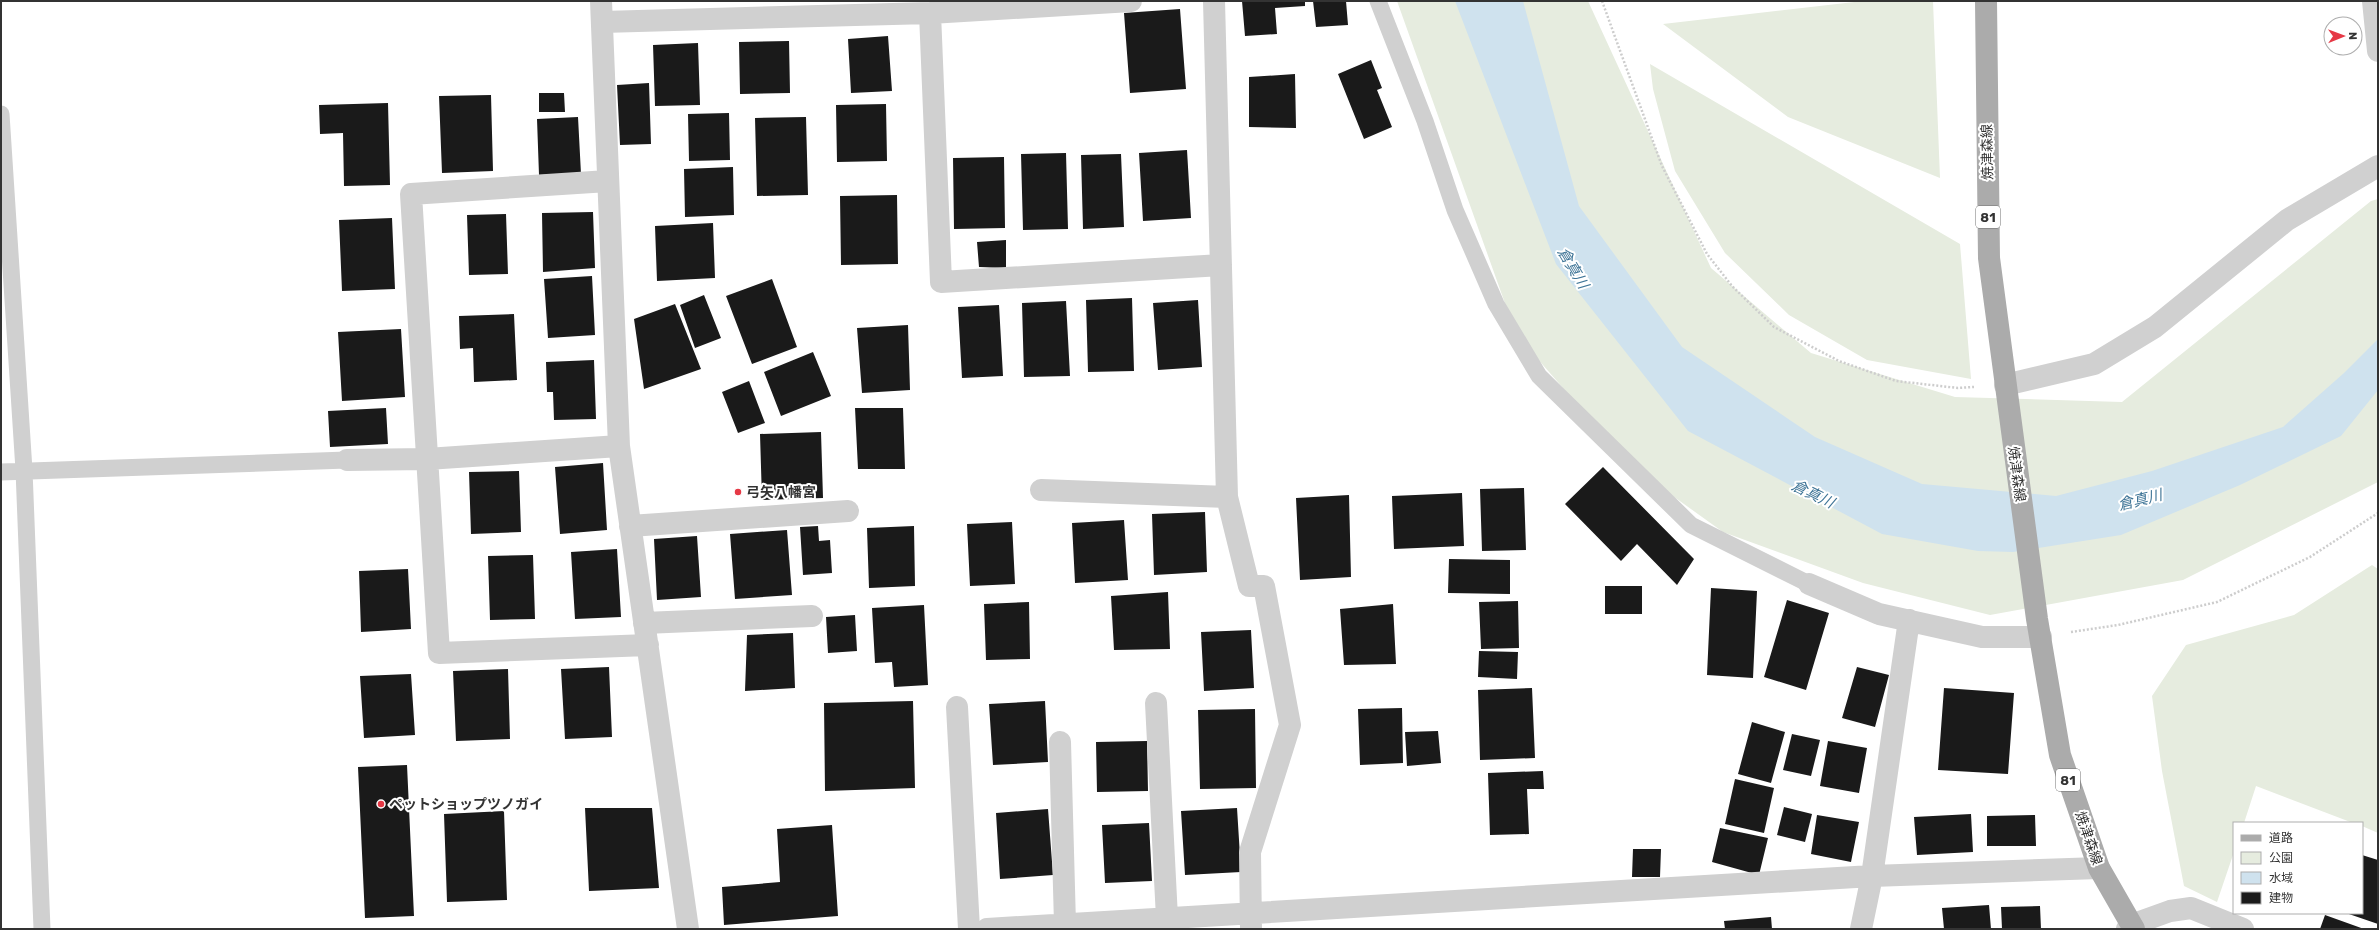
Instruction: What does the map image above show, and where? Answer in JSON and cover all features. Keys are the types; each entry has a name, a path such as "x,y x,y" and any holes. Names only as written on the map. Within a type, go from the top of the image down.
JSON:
{"main road":[{"name":"焼津森線","path":"1986,1 1989,258 2011,432 2039,628 2060,755 2098,868 2131,928"}],"street":[{"path":"601,1 619,446 688,929"},
{"path":"602,22 930,12 1131,1"},
{"path":"1214,1 1227,497 1249,586 1264,586 1290,725 1250,852 1250,921"},
{"path":"2373,1 2378,51"},
{"path":"930,12 941,282 1221,265"},
{"path":"2005,385 2094,364 2155,327 2287,220 2378,166"},
{"path":"608,181 411,194 439,653 648,645"},
{"path":"347,460 427,459 619,446"},
{"path":"1041,490 1227,497"},
{"path":"630,526 848,511"},
{"path":"1809,584 1879,614 1982,636 2039,628"},
{"path":"644,623 812,616"},
{"path":"1861,929 1872,876 1909,620"},
{"path":"1156,703 1167,918"},
{"path":"957,707 969,929"},
{"path":"1060,742 1066,924"},
{"path":"987,929 1167,918 1250,921 1872,876 2098,868"},
{"path":"2131,928 2170,911 2191,908 2243,929"}],"lane":[{"path":"1378,1 1425,121 1455,210 1496,304 1539,376 1691,525 1809,584"},
{"path":"1,114 24,470 42,929"},
{"path":"1,472 24,470 347,460"}],"path":[{"path":"1602,1 1662,166 1707,254 1732,286 1774,327 1839,361 1896,381 1958,388 2005,385"},
{"path":"2039,628 2118,625 2217,602 2310,557 2378,513"}],"green space":[{"path":"1397,1 1588,1 1711,268 1811,353 1955,397 2122,402 2371,201 2378,199 2378,482 2183,580 1990,615 1863,583 1723,532 1631,466 1516,334"},
{"path":"1863,1 1933,1 1940,178 1788,117 1663,24"},
{"path":"1650,64 1960,244 1971,379 1867,360 1789,315 1725,253 1675,171 1653,89"},
{"path":"2372,565 2378,569 2378,833 2363,826 2363,822 2350,822 2256,786 2244,822 2233,822 2233,855 2217,902 2184,886 2162,771 2152,696 2186,645 2294,615"}],"water":[{"name":"倉真川","path":"1455,1 1523,1 1579,206 1682,347 1815,437 1922,484 2056,496 2152,471 2283,427 2344,373 2378,339 2378,390 2341,436 2240,485 2121,535 2013,552 1978,551 1882,534 1688,431 1556,264"}],"building":[{"path":"1242,1 1305,1 1305,6 1275,8 1277,34 1245,36"},
{"path":"1313,1 1346,1 1348,25 1316,27"},
{"path":"1180,9 1186,89 1130,93 1124,13"},
{"path":"888,36 892,91 851,93 848,39"},
{"path":"789,41 790,93 740,94 739,42"},
{"path":"698,43 700,105 655,106 653,45"},
{"path":"1371,60 1382,88 1377,90 1392,127 1364,139 1338,74"},
{"path":"1295,74 1296,128 1249,127 1249,77"},
{"path":"649,83 651,144 620,145 617,85"},
{"path":"539,93 564,93 565,112 539,112"},
{"path":"491,95 493,171 442,173 439,96"},
{"path":"388,103 390,185 344,186 343,133 320,134 319,105"},
{"path":"886,104 887,161 837,162 836,105"},
{"path":"729,113 730,160 689,161 688,114"},
{"path":"578,117 581,174 539,175 537,119"},
{"path":"806,117 808,195 757,196 755,118"},
{"path":"1187,150 1191,218 1143,221 1139,153"},
{"path":"1066,153 1068,229 1023,230 1021,154"},
{"path":"1121,154 1124,227 1083,229 1081,155"},
{"path":"1004,157 1005,228 954,229 953,158"},
{"path":"733,167 734,215 685,217 684,169"},
{"path":"897,195 898,264 841,265 840,196"},
{"path":"593,212 595,268 543,272 542,213"},
{"path":"506,214 508,274 469,275 467,215"},
{"path":"392,218 395,289 342,291 339,220"},
{"path":"713,223 715,278 657,281 655,226"},
{"path":"1006,240 1006,268 979,267 977,242"},
{"path":"592,276 595,335 548,338 544,279"},
{"path":"772,279 797,347 752,364 726,296"},
{"path":"704,295 721,338 695,348 680,305"},
{"path":"1132,298 1134,371 1088,372 1086,300"},
{"path":"1198,300 1202,367 1158,370 1153,303"},
{"path":"1066,301 1070,376 1024,377 1022,303"},
{"path":"675,304 701,369 644,389 634,319"},
{"path":"999,305 1003,376 962,378 958,307"},
{"path":"514,314 517,380 474,382 473,348 460,349 459,316"},
{"path":"908,325 910,390 862,393 857,328"},
{"path":"401,329 405,397 342,401 338,332"},
{"path":"813,352 831,396 781,416 764,372"},
{"path":"594,360 596,419 554,420 553,392 547,392 546,362"},
{"path":"749,381 765,423 738,433 722,392"},
{"path":"386,408 388,444 330,447 328,411"},
{"path":"855,408 903,408 905,469 858,469"},
{"path":"821,432 823,498 762,500 760,434"},
{"path":"603,463 607,530 560,534 555,467"},
{"path":"1603,467 1694,559 1677,585 1637,544 1621,561 1565,504"},
{"path":"519,471 521,532 471,534 469,472"},
{"path":"1524,488 1526,550 1482,551 1480,489"},
{"path":"1462,493 1464,546 1394,549 1392,496"},
{"path":"1349,495 1351,577 1300,580 1296,498"},
{"path":"1205,512 1207,572 1154,575 1152,514"},
{"path":"1124,520 1128,580 1075,583 1072,523"},
{"path":"1012,522 1015,584 970,586 967,524"},
{"path":"818,526 819,541 830,540 832,573 803,575 800,527"},
{"path":"914,526 915,586 869,588 867,528"},
{"path":"787,530 792,595 735,599 730,534"},
{"path":"697,536 701,597 657,600 654,539"},
{"path":"617,549 621,617 575,619 571,552"},
{"path":"533,555 535,619 490,620 488,556"},
{"path":"1449,559 1510,560 1510,594 1448,593"},
{"path":"408,569 411,629 361,632 359,571"},
{"path":"1605,586 1642,586 1642,614 1605,614"},
{"path":"1711,588 1757,591 1753,678 1707,675"},
{"path":"1168,592 1170,649 1114,650 1111,596"},
{"path":"1787,600 1829,613 1806,690 1764,677"},
{"path":"1518,601 1519,648 1481,649 1479,602"},
{"path":"1029,602 1030,659 986,660 984,604"},
{"path":"1393,604 1396,664 1344,665 1340,609"},
{"path":"924,605 928,685 894,687 892,662 875,663 872,608"},
{"path":"855,615 857,651 828,653 826,617"},
{"path":"1251,630 1254,688 1204,691 1201,632"},
{"path":"793,633 795,688 745,691 747,635"},
{"path":"1479,651 1518,652 1517,679 1478,677"},
{"path":"609,667 612,737 565,739 561,669"},
{"path":"1857,667 1889,675 1875,727 1842,718"},
{"path":"508,669 510,739 456,741 453,671"},
{"path":"411,674 415,735 364,738 360,676"},
{"path":"1532,688 1535,758 1480,760 1478,690"},
{"path":"1944,688 2014,693 2008,774 1938,770"},
{"path":"913,701 915,788 825,791 824,703"},
{"path":"1045,701 1048,762 993,765 989,704"},
{"path":"1402,708 1403,763 1360,765 1358,709"},
{"path":"1255,709 1256,788 1200,789 1198,710"},
{"path":"1752,722 1785,732 1771,783 1738,774"},
{"path":"1438,731 1441,763 1407,766 1405,732"},
{"path":"1792,734 1820,740 1811,776 1783,770"},
{"path":"1147,741 1148,791 1097,792 1096,742"},
{"path":"1828,741 1867,748 1859,793 1820,786"},
{"path":"407,765 414,916 365,918 358,767"},
{"path":"1543,771 1544,789 1527,789 1529,834 1490,835 1488,773"},
{"path":"1735,779 1774,788 1764,833 1725,824"},
{"path":"1784,807 1812,814 1805,842 1777,835"},
{"path":"585,808 652,808 659,888 589,891"},
{"path":"1237,808 1241,872 1185,875 1181,811"},
{"path":"1048,809 1053,875 1000,879 996,813"},
{"path":"504,811 507,900 447,902 444,814"},
{"path":"1971,814 1973,852 1917,855 1914,817"},
{"path":"1817,815 1859,822 1851,862 1811,854"},
{"path":"2035,815 2036,846 1987,846 1987,816"},
{"path":"1149,823 1152,881 1105,883 1102,825"},
{"path":"832,825 838,916 724,925 722,887 780,882 777,829"},
{"path":"1720,828 1768,838 1759,875 1712,862"},
{"path":"1633,849 1661,849 1660,877 1632,877"},
{"path":"2363,855 2378,860 2378,924 2349,914 2363,914"},
{"path":"1989,905 1991,929 1944,929 1942,908"},
{"path":"2040,906 2041,929 2002,929 2001,907"},
{"path":"2325,915 2364,929 2320,929"},
{"path":"1771,917 1772,929 1725,929 1724,921"}],"place":[{"name":"弓矢八幡宮","path":"738,492"},
{"name":"ペットショップツノガイ","path":"381,804"}]}
